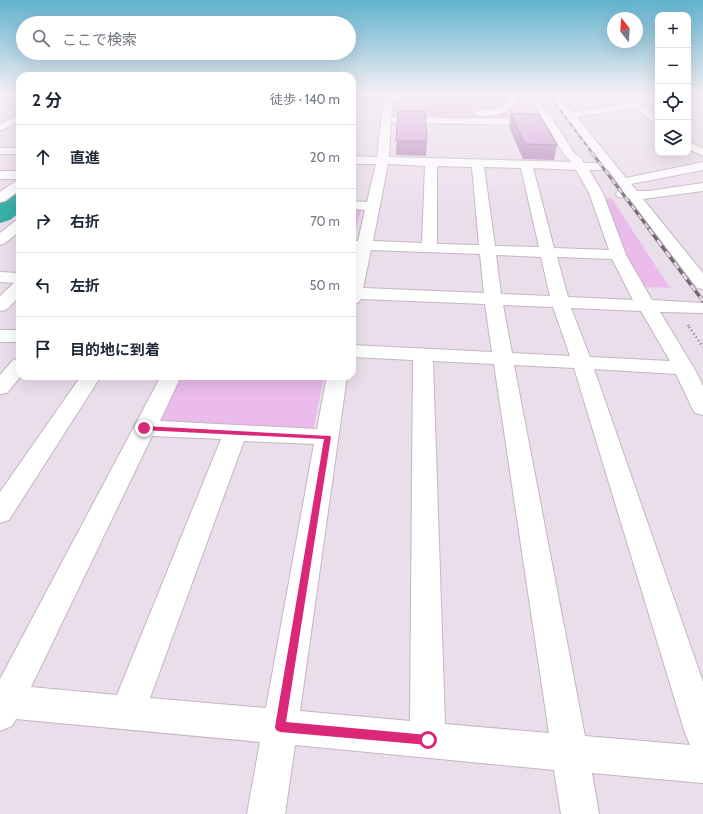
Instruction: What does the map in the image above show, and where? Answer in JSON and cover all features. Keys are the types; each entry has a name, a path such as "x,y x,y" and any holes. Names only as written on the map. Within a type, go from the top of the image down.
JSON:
{"street":[{"path":"356,262 358,245 373,206 383,161 385,132"},
{"path":"556,132 571,156 576,159 596,193 618,255 638,294 646,304 684,368 703,408"},
{"path":"583,132 703,284"},
{"path":"691,147 703,153"},
{"path":"0,151 16,151"},
{"path":"356,160 612,168"},
{"path":"429,247 431,162"},
{"path":"478,164 493,298 580,814"},
{"path":"526,165 549,252 560,301 582,363 703,733"},
{"path":"623,182 703,166"},
{"path":"0,175 16,175"},
{"path":"0,198 16,187"},
{"path":"596,193 648,195 702,188"},
{"path":"356,205 373,206"},
{"path":"0,240 16,229"},
{"path":"358,245 618,255"},
{"path":"0,277 16,278"},
{"path":"0,306 16,290"},
{"path":"356,295 493,298 646,304 703,308"},
{"path":"0,336 16,336"},
{"path":"356,351 684,368"},
{"path":"423,355 428,740"},
{"path":"0,388 16,369"},
{"path":"0,513 87,380"},
{"path":"169,380 2,706 127,713 703,765"},
{"path":"266,814 336,380"},
{"path":"144,428 328,437"},
{"path":"127,713 236,432"}],"path":[{"path":"686,321 703,347"}],"shaded area":[{"path":"604,199 612,199 670,288 644,287 626,257"},
{"path":"356,207 362,208 356,228"},
{"path":"179,380 323,380 313,431 157,422"}],"building":[{"path":"397,132 426,132 427,141 396,141"},
{"path":"519,132 549,132 557,145 525,144"}],"waterway":[{"path":"0,214 16,202"},
{"path":"0,222 16,209"}],"railway":[{"path":"576,132 593,154"},
{"path":"592,153 650,230"},
{"path":"649,229 703,301"}],"route":[{"path":"144,428 328,437 280,727 428,740"}]}
